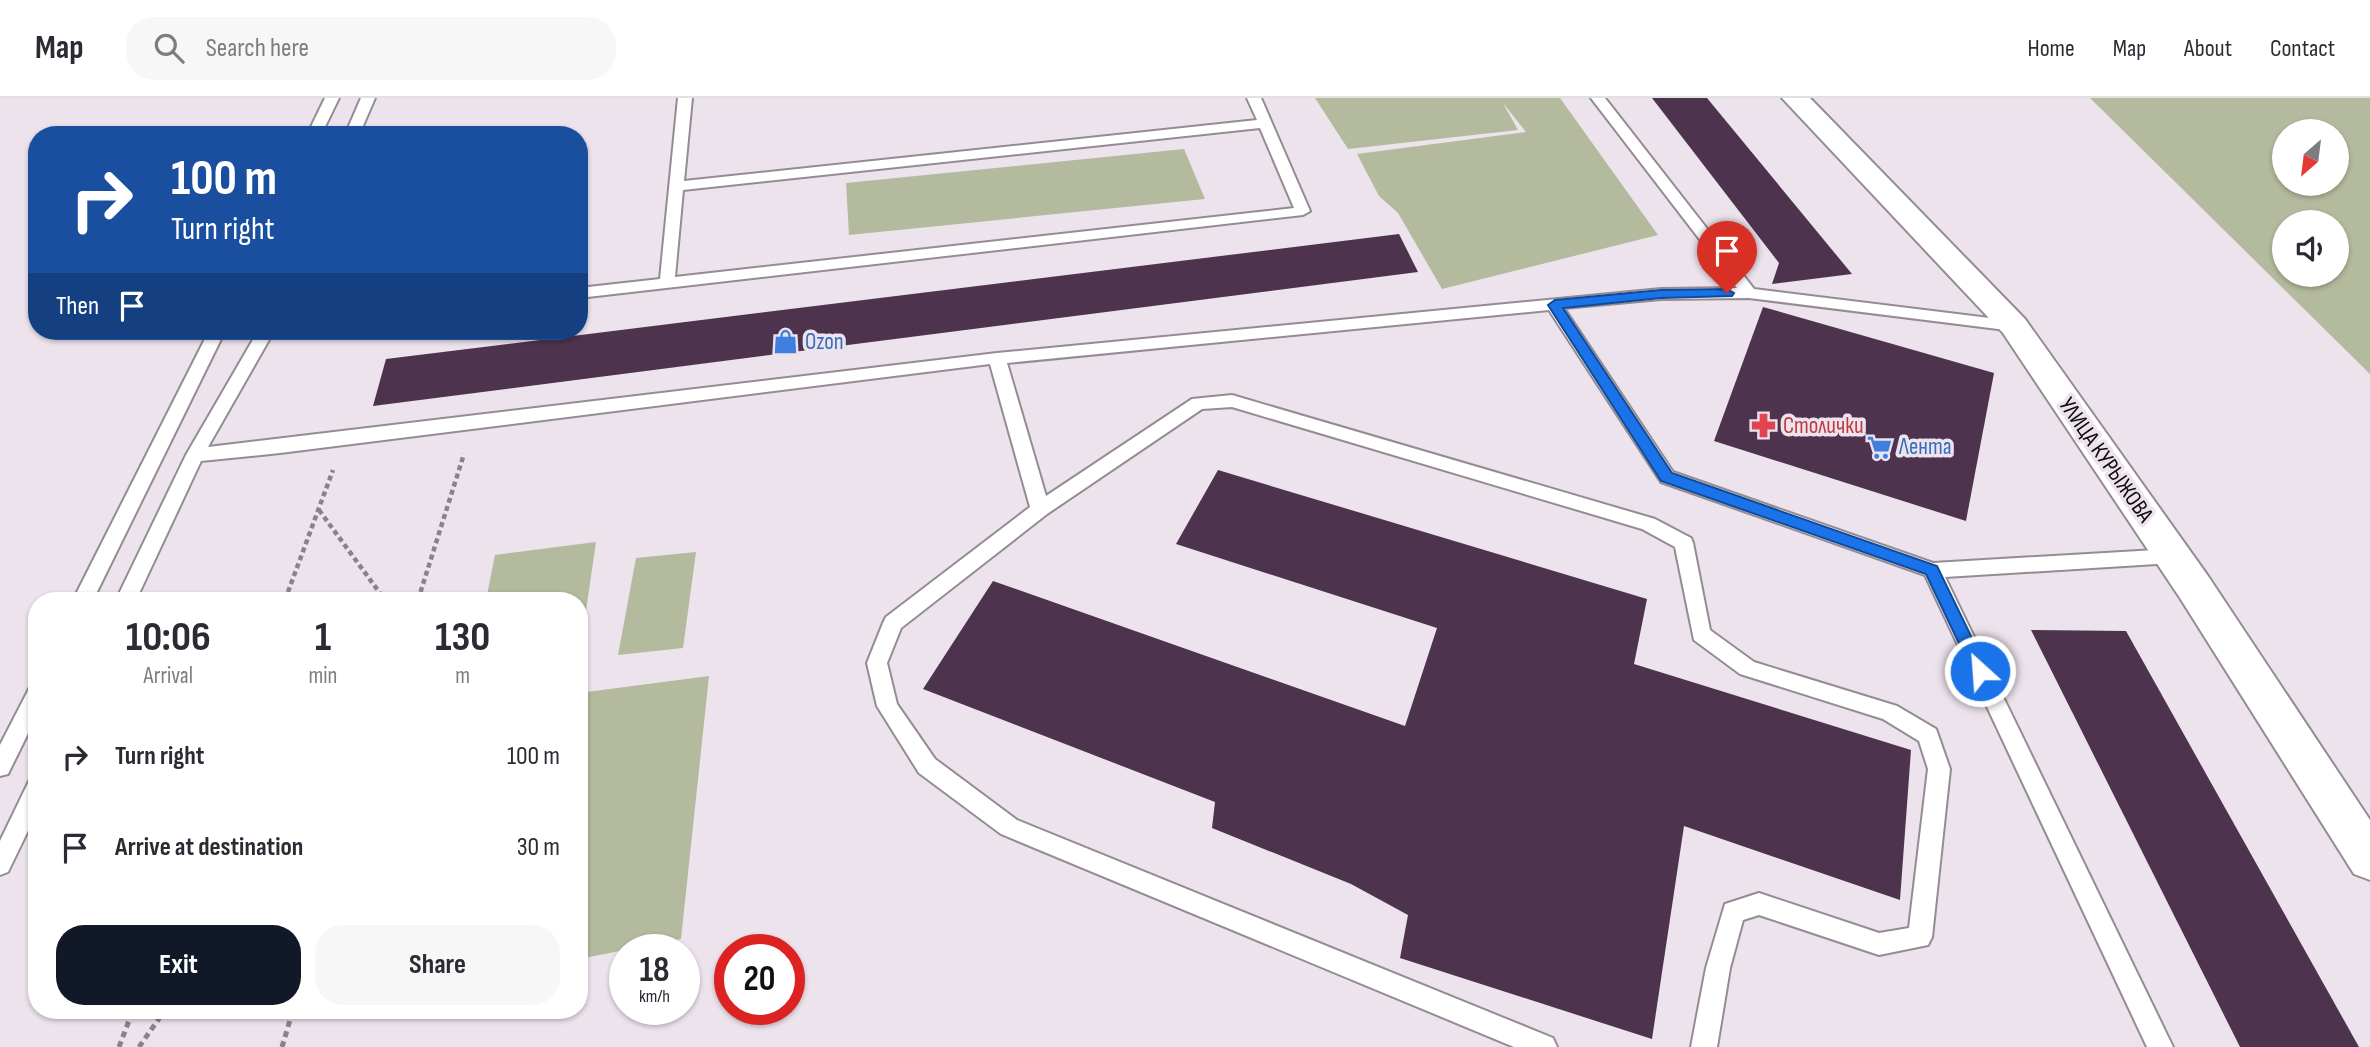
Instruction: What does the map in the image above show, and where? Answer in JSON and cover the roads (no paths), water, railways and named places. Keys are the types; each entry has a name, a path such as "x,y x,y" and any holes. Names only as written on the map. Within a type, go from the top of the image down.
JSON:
{"street":[{"name":"УЛИЦА КУРЫЖОВА","path":"1795,98 2014,327 2174,556 2370,859"}],"lane":[{"path":"318,126 332,98"},
{"path":"356,126 368,98"},
{"path":"667,284 685,98"},
{"path":"588,292 1303,211 1254,98"},
{"path":"1598,98 1749,293"},
{"path":"678,186 1265,123"},
{"path":"195,455 998,358 1661,294 1749,293 2014,327"},
{"path":"1555,305 1667,477 1932,570 2174,556"},
{"path":"87,592 212,340"},
{"path":"130,592 195,455 261,340"},
{"path":"998,358 1040,509"},
{"path":"1544,1047 1009,827 927,766 887,706 877,663 894,623 1040,509 1198,403 1232,401 1648,524 1684,543 1701,634 1746,668 1890,712 1928,735 1939,769 1920,937 1879,944 1759,904 1733,912 1718,968 1704,1047"},
{"path":"1932,570 2160,1047"},
{"path":"0,767 28,712"},
{"path":"0,865 28,807"}],"place":[{"name":"Ozon","path":"785,342"},
{"name":"Столички","path":"1763,426"},
{"name":"Лента","path":"1879,447"}]}
